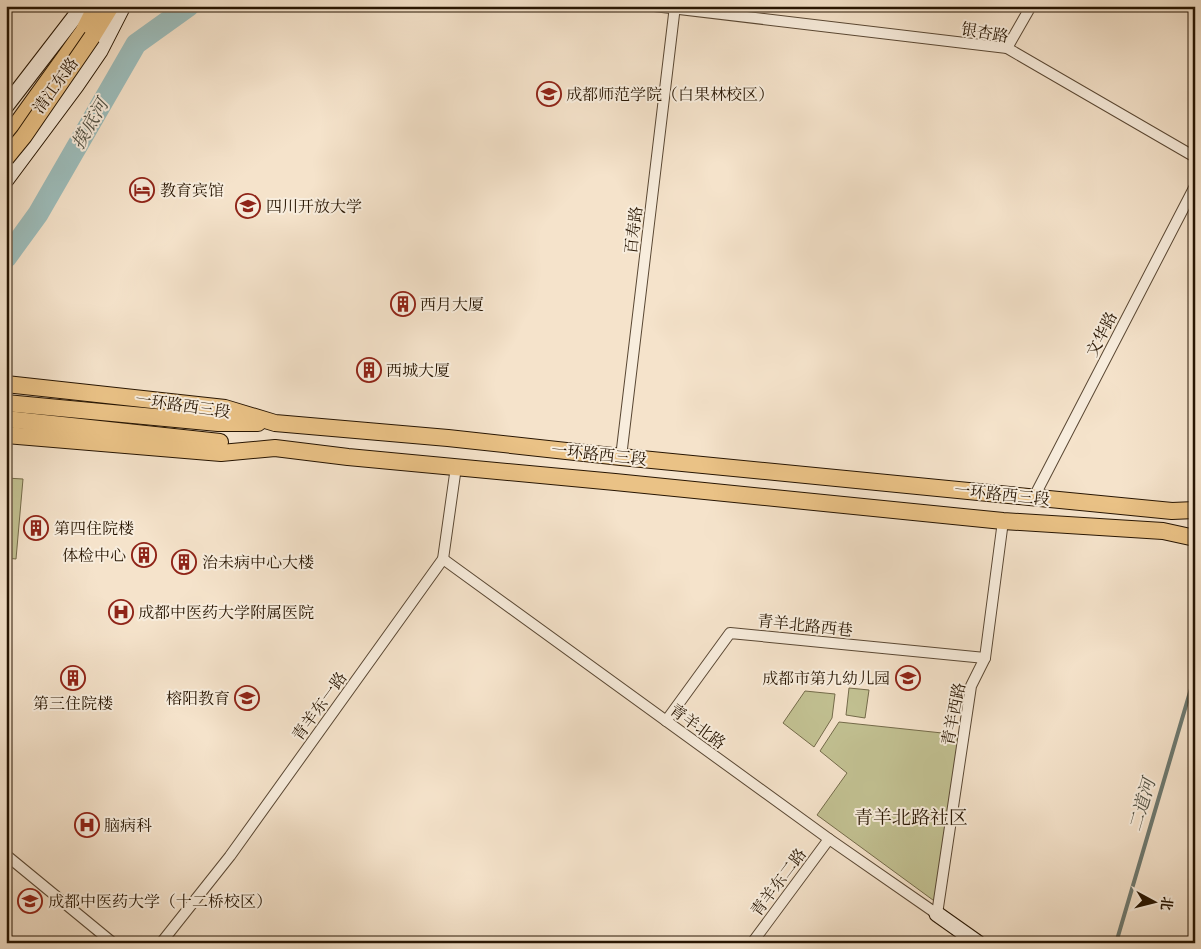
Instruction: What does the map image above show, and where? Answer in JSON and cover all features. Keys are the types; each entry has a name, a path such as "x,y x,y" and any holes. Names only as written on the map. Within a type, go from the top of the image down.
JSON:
{"main road":[{"name":"清江东路","path":"6,106 83,6"},
{"path":"6,158 24,136 88,35 96,6"},
{"path":"6,139 111,6"},
{"name":"清江东路","path":"6,180 100,51 123,6"},
{"name":"一环路西三段","path":"6,384 225,408 275,423 448,438 621,457 1172,511 1195,510"},
{"path":"6,403 218,423 275,423"},
{"path":"6,419 275,448"},
{"name":"一环路西三段","path":"6,435 221,453 275,448 348,457 1003,521 1162,531 1195,537"},
{"path":"1172,511 1195,514"},
{"path":"937,914 978,943"}],"street":[{"name":"银杏路","path":"654,6 1007,48 1195,156"},
{"path":"1007,48 1031,6"},
{"name":"百寿路","path":"621,457 674,7"},
{"name":"文华路","path":"1034,497 1195,186"},
{"name":"青羊东一路","path":"161,943 230,856 443,559 456,467"},
{"name":"青羊西路","path":"937,914 971,686 985,658 1003,521"},
{"name":"青羊北路","path":"443,559 829,839 937,914"},
{"name":"青羊北路西巷","path":"666,721 730,633 985,658"},
{"name":"青羊东二路","path":"752,943 829,839"},
{"path":"6,855 112,943"}],"shaded area":[{"path":"6,478 23,479 16,559 6,558"},
{"path":"849,688 869,690 865,718 846,715"},
{"path":"805,691 835,694 832,718 814,747 783,723"},
{"path":"839,722 961,735 937,903 817,815 847,773 820,751"}],"waterway":[{"name":"摸底河","path":"6,258 38,214 136,44 189,6"},
{"name":"二道河","path":"1116,943 1195,675"}],"place":[{"name":"成都师范学院（白果林校区）","path":"549,94"},
{"name":"教育宾馆","path":"142,190"},
{"name":"四川开放大学","path":"248,206"},
{"name":"西月大厦","path":"403,304"},
{"name":"西城大厦","path":"369,370"},
{"name":"第四住院楼","path":"36,528"},
{"name":"体检中心","path":"144,555"},
{"name":"治未病中心大楼","path":"184,562"},
{"name":"成都中医药大学附属医院","path":"121,612"},
{"name":"第三住院楼","path":"73,678"},
{"name":"成都市第九幼儿园","path":"908,678"},
{"name":"榕阳教育","path":"247,698"},
{"name":"脑病科","path":"87,825"},
{"name":"成都中医药大学（十二桥校区）","path":"30,901"}],"district":[{"name":"青羊北路社区","path":"911,817"}]}
